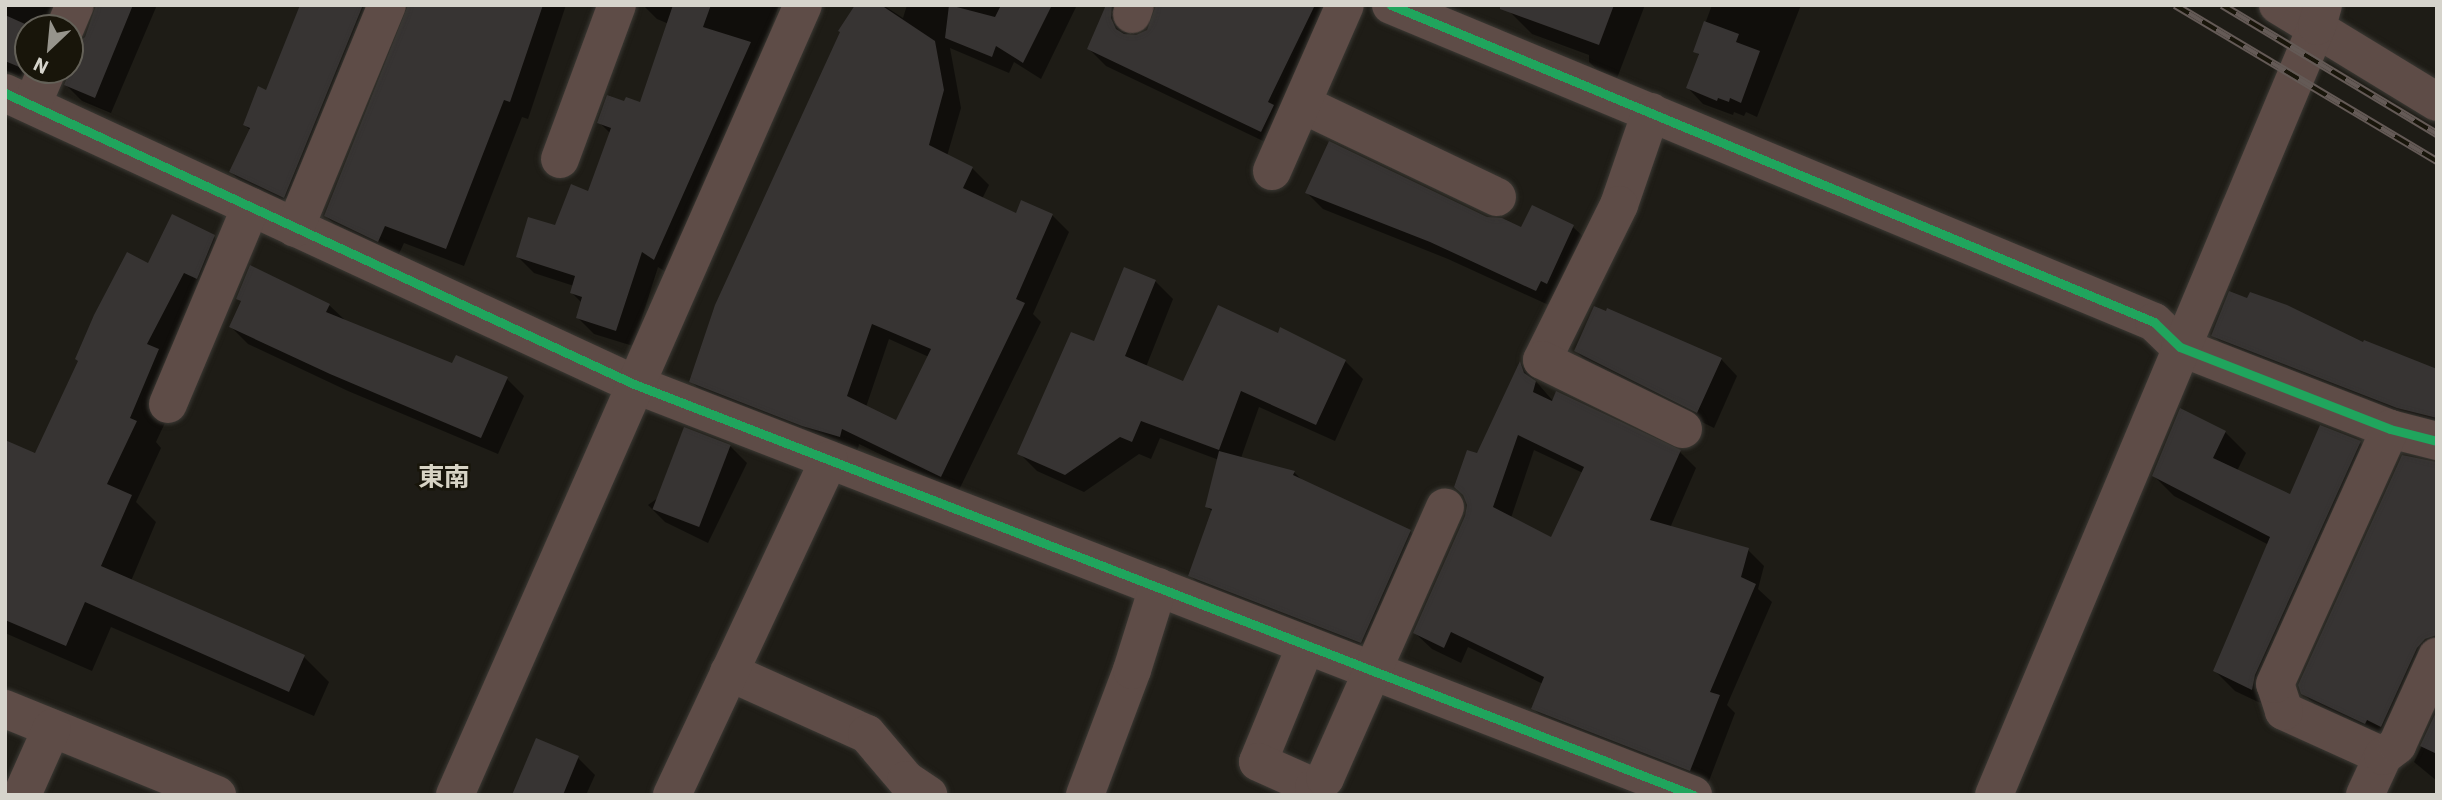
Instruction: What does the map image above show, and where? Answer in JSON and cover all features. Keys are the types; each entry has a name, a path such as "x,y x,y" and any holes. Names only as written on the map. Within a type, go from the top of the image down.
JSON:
{"street":[{"path":"295,228 387,5"},
{"path":"559,159 617,5"},
{"path":"455,795 803,5"},
{"path":"1272,171 1345,5"},
{"path":"1391,5 2154,322 2180,347 2390,429 2437,441"},
{"path":"2278,5 2320,16 2437,102"},
{"path":"1994,795 2320,16"},
{"path":"33,84 19,99 634,384 1693,795"},
{"path":"1302,104 1497,197"},
{"path":"1651,112 1619,205 1542,360 1682,429"},
{"path":"168,404 251,206"},
{"path":"2383,756 2284,711 2275,684 2390,429"},
{"path":"671,795 830,460"},
{"path":"1306,645 1258,762 1314,787 1325,778 1445,507"},
{"path":"1085,795 1132,670 1158,587"},
{"path":"2365,795 2383,756 2397,745 2437,657"},
{"path":"729,672 867,734 906,780 928,795"},
{"path":"5,709 217,795"},
{"path":"22,795 52,728"}],"building":[{"path":"96,5 133,5 95,98 64,85 84,84 85,37"},
{"path":"300,5 363,5 284,198 229,172 250,128 243,125 258,86 266,90"},
{"path":"408,5 543,5 510,102 504,100 446,249 385,226 378,242 324,216"},
{"path":"673,5 711,5 703,27 751,42 654,260 642,252 616,331 576,318 582,297 570,293 575,276 516,257 528,217 555,225 571,184 588,191 611,128 597,123 607,95 624,101 626,97 640,102"},
{"path":"855,5 881,5 935,41 944,90 929,145 973,167 963,188 1016,213 1021,200 1053,214 1016,299 1025,303 941,477 842,429 840,437 802,426 689,382 715,305 840,32 838,31","holes":["872,324 931,349 896,420 847,396"]},
{"path":"949,5 995,17 1001,5 1052,5 1023,63 996,46 992,57 945,38"},
{"path":"1106,5 1112,5 1111,18 1116,29 1124,34 1136,35 1147,30 1156,5 1315,5 1268,102 1274,105 1261,132 1087,49"},
{"path":"1500,5 1614,5 1599,45 1500,9"},
{"path":"5,15 14,19 14,65 5,61"},
{"path":"1704,21 1739,34 1736,42 1760,51 1741,103 1730,98 1729,102 1718,98 1717,101 1686,88 1699,54 1693,52"},
{"path":"1329,141 1487,217 1502,218 1521,227 1532,205 1574,225 1547,284 1541,281 1536,291 1430,242 1305,193"},
{"path":"172,214 215,235 197,279 184,273 147,344 159,349 130,418 137,421 107,484 132,495 101,566 305,655 289,692 85,602 66,646 5,620 5,440 35,453 78,361 75,359 94,315 127,252 148,263"},
{"path":"250,265 330,304 326,312 452,363 456,355 508,377 481,438 330,374 229,327 241,301 236,299"},
{"path":"1124,267 1156,280 1125,356 1183,381 1218,305 1278,333 1280,327 1346,360 1316,425 1241,391 1219,450 1141,421 1132,442 1120,437 1065,475 1017,454 1071,332 1094,341"},
{"path":"2229,291 2247,298 2250,292 2287,305 2363,342 2364,340 2437,369 2437,418 2397,408 2211,336"},
{"path":"1594,306 1606,311 1607,308 1722,358 1697,413 1574,351"},
{"path":"1520,361 1524,373 1536,381 1533,392 1552,401 1556,391 1681,450 1650,520 1749,548 1741,577 1756,584 1710,692 1720,695 1690,771 1531,709 1544,677 1451,632 1444,648 1413,633 1465,516 1467,505 1463,495 1454,487 1467,450 1477,453","holes":["1518,435 1584,467 1551,537 1493,507"]},
{"path":"2180,408 2226,431 2213,458 2290,494 2320,425 2361,441 2255,675 2252,690 2213,671 2270,537 2152,476"},
{"path":"684,427 731,445 699,527 652,509"},
{"path":"1219,451 1295,471 1293,475 1411,530 1361,643 1188,576 1212,509 1205,507"},
{"path":"2402,455 2437,462 2437,635 2425,639 2417,648 2381,727 2367,720 2365,724 2301,694 2298,685"},
{"path":"2437,710 2437,754 2420,746"},
{"path":"536,738 579,756 563,795 512,795"}],"railway":[{"path":"2175,5 2437,161"},
{"path":"2222,5 2437,134"}],"cycle path":[{"path":"1391,5 2154,322 2180,347 2390,429 2437,441"},
{"path":"5,93 634,384 1693,795"}],"district":[{"name":"東南","path":"444,477"}]}
